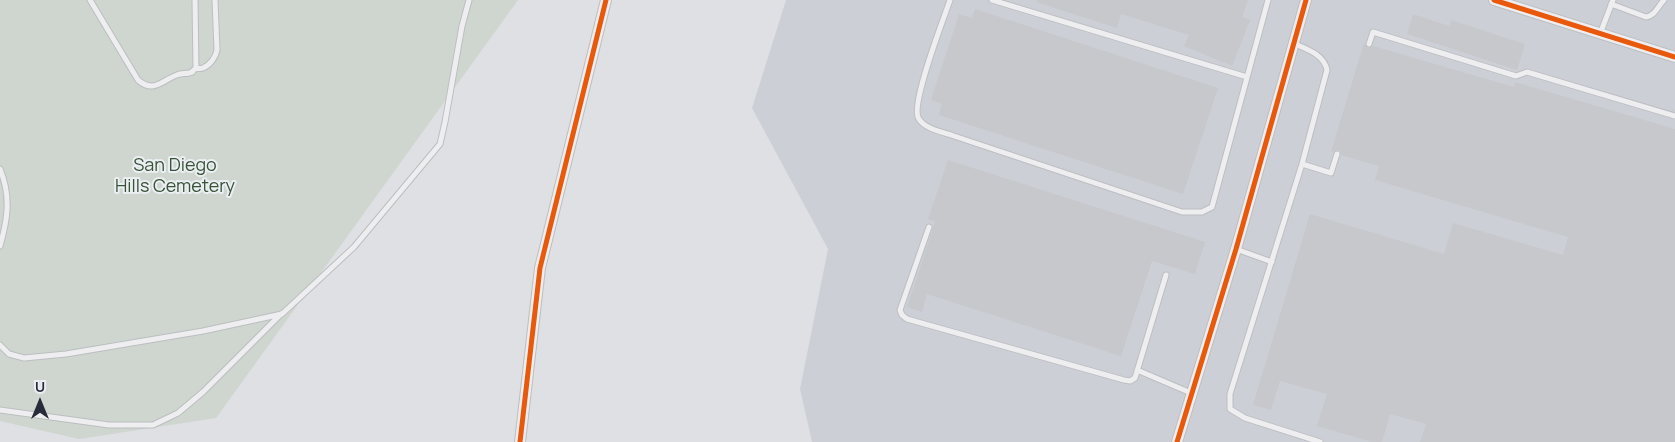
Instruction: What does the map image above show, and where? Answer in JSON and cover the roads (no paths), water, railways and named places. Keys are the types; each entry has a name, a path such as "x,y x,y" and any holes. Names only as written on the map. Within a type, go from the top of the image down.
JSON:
{"street":[{"path":"520,442 540,268 606,0"},
{"path":"1177,442 1236,249 1306,0"},
{"path":"1494,0 1675,57"}],"lane":[{"path":"90,0 133,72 143,84 157,85 178,74 192,72 196,68 203,68 216,55 215,0"},
{"path":"195,0 196,68"},
{"path":"0,410 109,425 153,425 178,413 203,392 282,314 354,247 440,144 462,26 469,0"},
{"path":"950,0 919,93 916,114 919,119 927,126 954,136 1182,212 1202,212 1212,207 1268,0"},
{"path":"992,0 1247,77"},
{"path":"1600,34 1612,2 1650,17 1664,0"},
{"path":"1369,44 1373,32 1516,76 1527,72 1675,116"},
{"path":"1293,43 1320,56 1326,64 1327,70 1302,164 1230,394 1230,409 1245,418 1320,442"},
{"path":"1302,164 1331,173 1337,154"},
{"path":"0,169 6,182 8,195 0,246"},
{"path":"929,227 900,310 902,315 908,319 1124,380 1134,379 1166,275"},
{"path":"1236,249 1272,262"},
{"path":"0,345 9,354 24,358 66,354 203,331 282,314"},
{"path":"1137,370 1191,393"}],"park label":[{"name":"San Diego Hills Cemetery","path":"175,176"}]}
